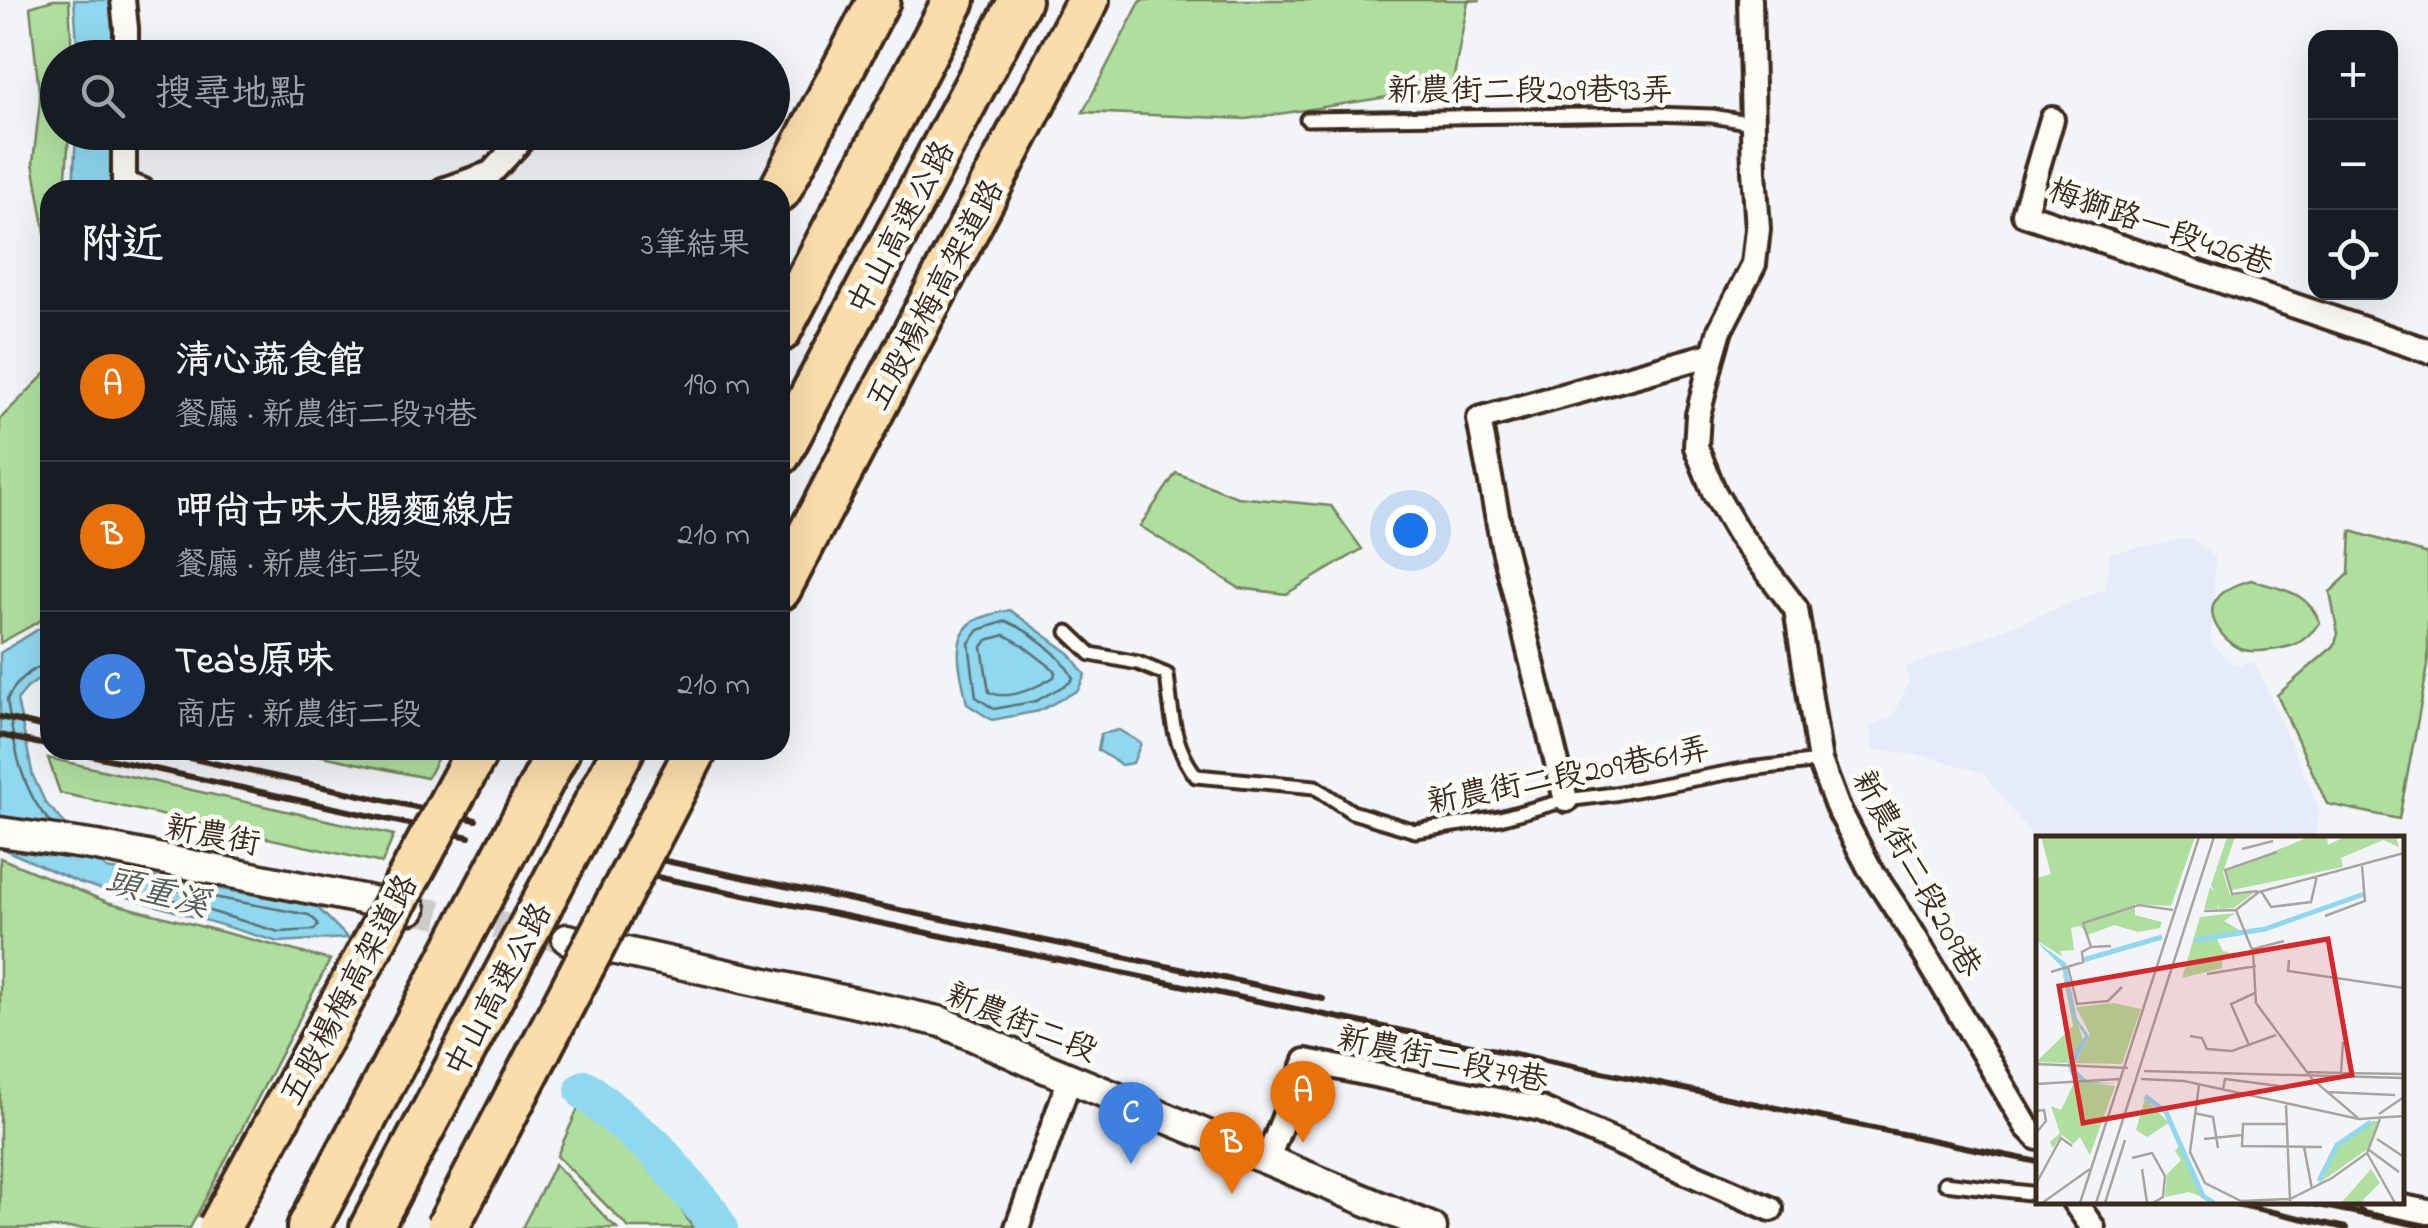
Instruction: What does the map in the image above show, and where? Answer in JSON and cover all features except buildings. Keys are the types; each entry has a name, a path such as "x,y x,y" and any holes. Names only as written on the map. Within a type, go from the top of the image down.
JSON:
{"highway":[{"path":"785,180 879,0"},
{"name":"中山高速公路","path":"790,312 954,0"},
{"name":"中山高速公路","path":"790,435 1020,0"},
{"name":"五股楊梅高架道路","path":"790,570 1088,0"},
{"name":"五股楊梅高架道路","path":"219,1228 473,760"},
{"name":"中山高速公路","path":"304,1228 554,760"},
{"name":"中山高速公路","path":"370,1228 618,760"},
{"path":"447,1228 691,760"},
{"path":"396,1228 437,1103"}],"street":[{"path":"123,0 126,40"},
{"name":"新農街二段209巷","path":"1750,0 1758,229 1754,264 1712,354 1698,415 1696,447 1714,492 1738,532 1796,608 1820,762 1837,806 1869,867 2035,1132"},
{"name":"梅獅路一段426巷","path":"2052,119 2024,214 2428,351"},
{"path":"124,150 124,180"},
{"path":"471,180 491,173 512,150"},
{"path":"1566,800 1502,541 1479,419 1712,354"},
{"name":"新農街","path":"0,832 97,846 412,909"},
{"name":"新農街二段","path":"567,939 942,1022 1432,1228"},
{"name":"新農街二段79巷","path":"1268,1158 1306,1062 1541,1109 1771,1210"},
{"path":"1017,1228 1070,1078"},
{"path":"2075,1203 2092,1228"},
{"path":"2384,1203 2428,1212"}],"lane":[{"name":"新農街二段209巷93弄","path":"1308,119 1654,114 1712,116 1753,124"},
{"name":"新農街二段209巷61弄","path":"1068,632 1091,654 1138,662 1166,675 1182,758 1196,776 1315,788 1352,812 1415,831 1500,818 1566,800 1748,769 1820,762"},
{"path":"1944,1183 2036,1194"}],"shaded area":[{"path":"2191,538 2215,557 2211,644 2235,666 2254,661 2320,810 2314,836 2036,836 2036,841 1983,773 1931,757 1873,749 1870,726 1894,715 1909,681 1905,668 2105,589 2110,553"}],"green space":[{"path":"69,0 71,40 40,40 40,101 30,7"},
{"path":"1141,0 1481,0 1468,1 1452,87 1246,119 1083,112"},
{"path":"40,101 40,150 68,150 66,180 40,180 40,203 33,163"},
{"path":"40,379 40,620 0,643 0,419"},
{"path":"1176,473 1237,497 1331,506 1362,549 1286,594 1239,588 1140,526"},
{"path":"2351,531 2428,554 2428,666 2399,819 2327,804 2277,695 2334,646 2338,634 2330,592 2349,574"},
{"path":"2251,580 2301,598 2320,623 2291,646 2241,649 2217,628 2213,605 2224,592"},
{"path":"49,760 394,835 382,863 60,793"},
{"path":"342,760 437,760 427,778"},
{"path":"0,858 107,902 330,960 190,1228 0,1228"},
{"path":"579,1106 661,1176 693,1228 629,1228 557,1156"},
{"path":"555,1164 608,1220 617,1228 522,1228"}],"water":[{"path":"74,0 114,0 116,40 77,40"},
{"path":"75,150 114,150 113,180 74,180"},
{"path":"1010,610 1069,653 1085,675 1078,690 1039,711 992,720 967,704 959,662 960,641 974,621"},
{"path":"40,628 40,678 17,700 33,776 45,802 107,869 316,906 348,938 278,942 78,882 5,850 0,843 0,653"},
{"path":"1119,730 1141,743 1133,763 1121,765 1098,750 1101,734"}],"waterway":[{"name":"頭重溪","path":"585,1090 656,1149 718,1228"}],"tunnel":[{"path":"412,909 567,939"}],"railway":[{"path":"0,717 40,726"},
{"path":"0,735 40,744"},
{"path":"113,760 469,837"},
{"path":"198,760 476,820"},
{"path":"618,851 1323,999"},
{"path":"613,868 2036,1162"},
{"path":"2232,1203 2346,1228"},
{"path":"2309,1203 2428,1227"}],"place":[{"name":"清心蔬食館","path":"1303,1143"},
{"name":"Tea's原味","path":"1131,1164"},
{"name":"呷尚古味大腸麵線店","path":"1232,1194"}]}
